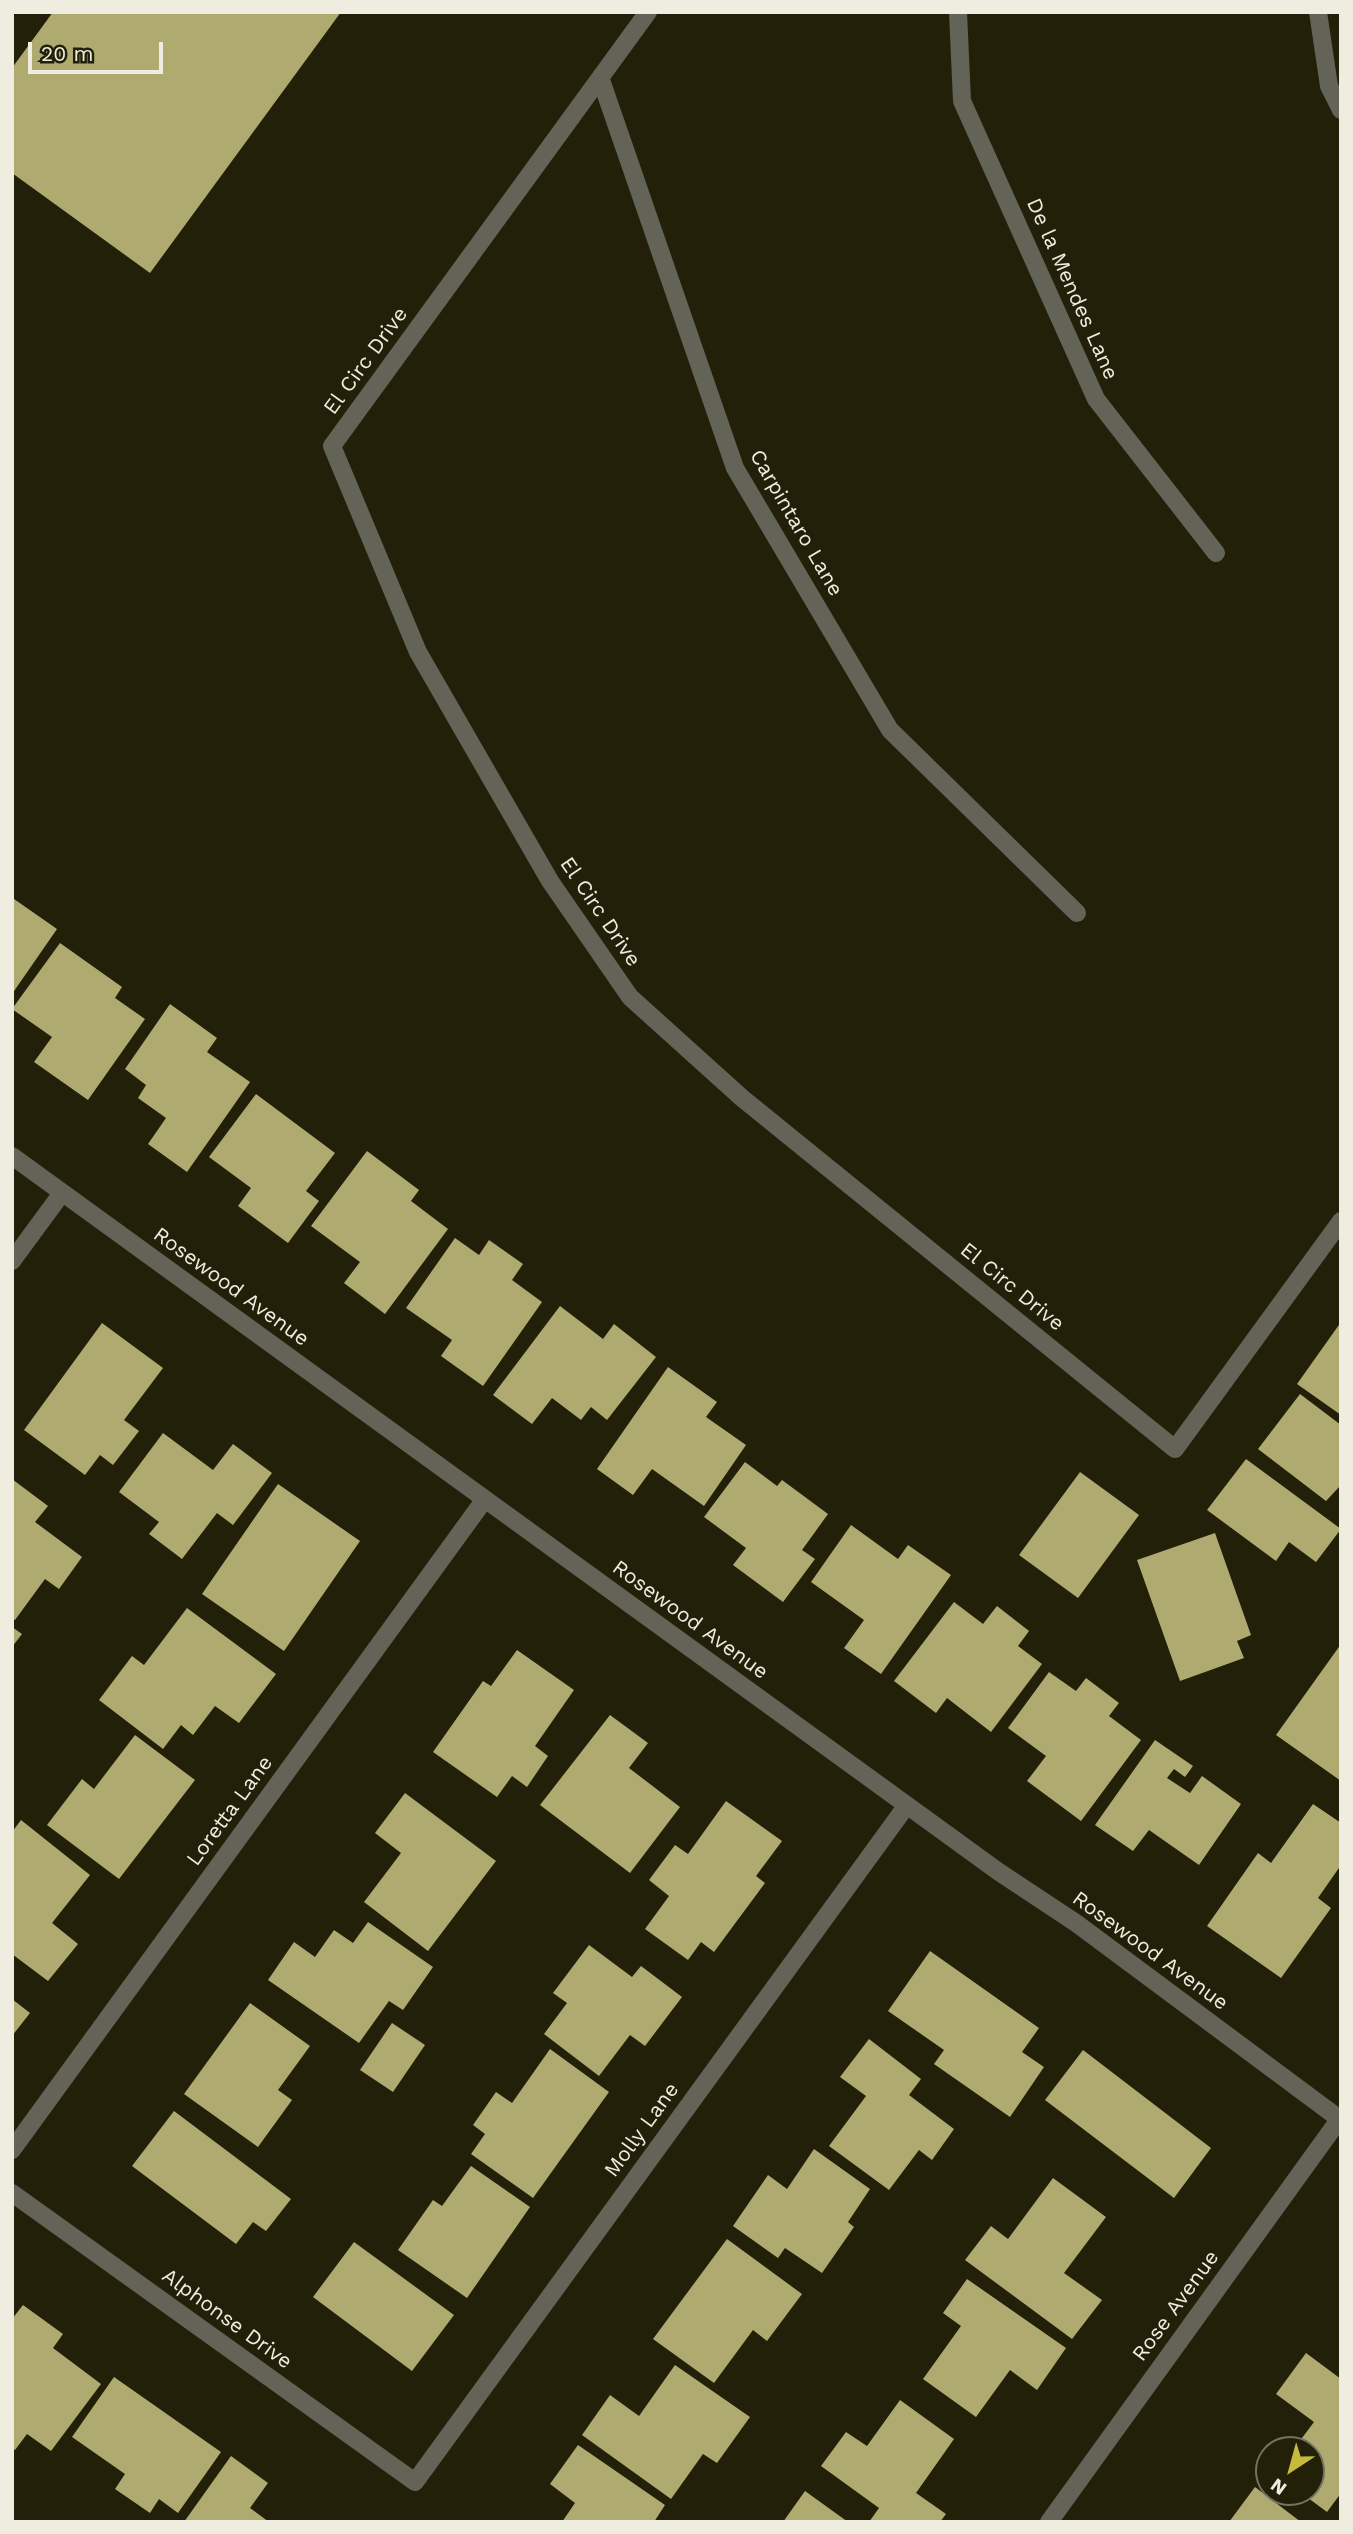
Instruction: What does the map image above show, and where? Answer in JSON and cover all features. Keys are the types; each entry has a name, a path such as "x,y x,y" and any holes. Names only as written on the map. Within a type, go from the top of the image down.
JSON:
{"street":[{"name":"El Circ Drive","path":"648,12 332,446 418,652 550,881 630,997 742,1098 1175,1449 1341,1222"},
{"name":"De la Mendes Lane","path":"958,12 962,101 1096,399 1216,553"},
{"path":"1318,12 1329,86 1341,110"},
{"name":"Carpintaro Lane","path":"601,80 735,468 890,730 1077,913"},
{"name":"Rosewood Avenue","path":"12,1157 907,1805 1076,1923 1340,2119"},
{"path":"12,1261 62,1193"},
{"name":"Loretta Lane","path":"12,2150 485,1499"},
{"name":"Molly Lane","path":"415,2482 907,1805"},
{"name":"Rose Avenue","path":"1049,2522 1340,2119"},
{"name":"Alphonse Drive","path":"12,2193 415,2482"}],"building":[{"path":"53,12 341,12 150,273 12,173 12,68"},
{"path":"14,899 57,929 12,994 12,901"},
{"path":"60,943 122,987 115,998 145,1019 88,1100 34,1062 52,1037 12,1009"},
{"path":"170,1004 217,1038 207,1052 250,1082 187,1172 148,1144 166,1118 138,1098 146,1085 125,1069"},
{"path":"256,1094 335,1153 306,1191 319,1201 288,1243 238,1206 251,1188 209,1157"},
{"path":"367,1151 419,1190 411,1201 448,1229 385,1314 344,1283 360,1262 311,1226"},
{"path":"455,1238 479,1255 489,1240 523,1264 512,1280 542,1302 483,1386 441,1356 452,1340 406,1308"},
{"path":"560,1306 603,1339 614,1324 656,1357 607,1420 591,1407 581,1420 552,1398 532,1424 493,1395"},
{"path":"1341,1322 1341,1415 1297,1384"},
{"path":"102,1323 163,1368 124,1420 139,1431 113,1465 100,1455 85,1475 24,1430"},
{"path":"668,1367 717,1402 706,1417 746,1445 704,1506 652,1469 633,1495 597,1469"},
{"path":"1300,1394 1341,1425 1341,1485 1326,1501 1258,1449"},
{"path":"163,1433 213,1470 233,1444 272,1473 233,1525 217,1513 182,1559 149,1534 159,1522 119,1492"},
{"path":"1246,1459 1341,1529 1316,1562 1289,1542 1276,1561 1207,1510"},
{"path":"745,1462 777,1486 782,1480 828,1514 802,1550 815,1559 783,1602 733,1565 746,1548 704,1517"},
{"path":"1080,1472 1139,1515 1078,1598 1019,1555"},
{"path":"12,1479 48,1506 35,1522 82,1557 59,1589 45,1579 15,1620 12,1618"},
{"path":"278,1484 360,1541 284,1651 202,1594"},
{"path":"851,1525 898,1559 908,1545 951,1575 881,1674 844,1648 864,1620 811,1582"},
{"path":"1215,1533 1251,1635 1237,1641 1244,1658 1180,1681 1137,1560"},
{"path":"954,1602 983,1624 997,1606 1029,1631 1018,1646 1042,1664 991,1732 947,1698 936,1713 894,1681"},
{"path":"187,1608 276,1674 239,1723 215,1706 193,1735 181,1725 163,1749 99,1700 132,1656 144,1665"},
{"path":"12,1627 22,1634 12,1647"},
{"path":"1341,1644 1341,1781 1276,1735"},
{"path":"517,1650 574,1690 535,1746 548,1756 527,1787 512,1776 497,1797 433,1752 483,1681 491,1686"},
{"path":"1049,1672 1076,1691 1086,1678 1119,1703 1109,1716 1141,1740 1081,1821 1027,1781 1046,1756 1008,1728"},
{"path":"610,1715 648,1743 629,1768 680,1807 630,1873 540,1805"},
{"path":"135,1735 195,1780 119,1879 47,1825 82,1779 94,1789"},
{"path":"1155,1740 1193,1766 1185,1777 1174,1769 1167,1778 1190,1793 1202,1776 1241,1804 1199,1865 1149,1830 1133,1851 1095,1825"},
{"path":"405,1793 496,1861 428,1951 364,1902 401,1853 375,1833"},
{"path":"726,1801 782,1841 756,1876 765,1883 714,1952 701,1942 688,1960 645,1929 669,1896 649,1880 675,1845 688,1854"},
{"path":"1313,1804 1341,1823 1341,1865 1318,1898 1331,1908 1281,1978 1207,1926 1258,1853 1271,1863"},
{"path":"21,1820 90,1875 52,1923 78,1944 48,1981 12,1954 12,1832"},
{"path":"368,1922 433,1967 403,2010 389,2001 359,2043 268,1980 294,1942 315,1957 334,1930 353,1943"},
{"path":"589,1945 632,1977 641,1966 682,1997 645,2046 630,2035 599,2076 544,2034 567,2003 553,1993"},
{"path":"930,1951 1039,2028 1022,2052 1044,2067 1010,2117 934,2064 944,2050 888,2011"},
{"path":"12,1999 30,2013 12,2036"},
{"path":"250,2003 310,2046 278,2090 292,2100 258,2147 184,2094"},
{"path":"392,2023 425,2045 393,2092 360,2070"},
{"path":"869,2039 921,2079 909,2095 954,2129 932,2160 919,2150 889,2190 829,2146 866,2096 840,2077"},
{"path":"550,2049 609,2092 533,2198 471,2154 485,2134 473,2125 496,2092 512,2103"},
{"path":"1083,2050 1211,2148 1174,2198 1045,2100"},
{"path":"174,2111 291,2199 266,2231 253,2222 236,2244 132,2166"},
{"path":"814,2149 870,2189 848,2222 854,2227 822,2273 785,2248 778,2258 733,2226 768,2175 787,2189"},
{"path":"471,2166 530,2207 467,2298 398,2250 433,2200 442,2206"},
{"path":"1053,2178 1106,2217 1064,2273 1102,2300 1072,2339 965,2260 991,2226 1008,2239"},
{"path":"727,2239 802,2294 767,2341 753,2330 714,2383 653,2339"},
{"path":"354,2242 454,2315 412,2371 313,2297"},
{"path":"967,2279 1066,2348 1037,2390 1010,2370 976,2417 923,2379 961,2326 943,2313"},
{"path":"23,2305 63,2334 53,2348 101,2384 51,2451 27,2434 15,2450 12,2448 12,2319"},
{"path":"1306,2353 1341,2379 1341,2493 1327,2512 1319,2506 1325,2506 1325,2436 1304,2436 1314,2422 1276,2394"},
{"path":"675,2365 750,2417 717,2463 703,2454 671,2499 582,2435 610,2395 639,2416"},
{"path":"114,2377 221,2452 178,2513 159,2499 150,2513 115,2489 125,2474 72,2437"},
{"path":"900,2400 954,2439 916,2493 946,2514 940,2522 869,2522 879,2508 821,2466 846,2432 867,2446"},
{"path":"578,2445 665,2505 654,2522 562,2522 575,2503 550,2484"},
{"path":"231,2456 268,2483 250,2508 269,2522 184,2522"},
{"path":"1255,2487 1255,2506 1280,2506 1301,2522 1229,2522"},
{"path":"805,2491 848,2522 783,2522"}]}
